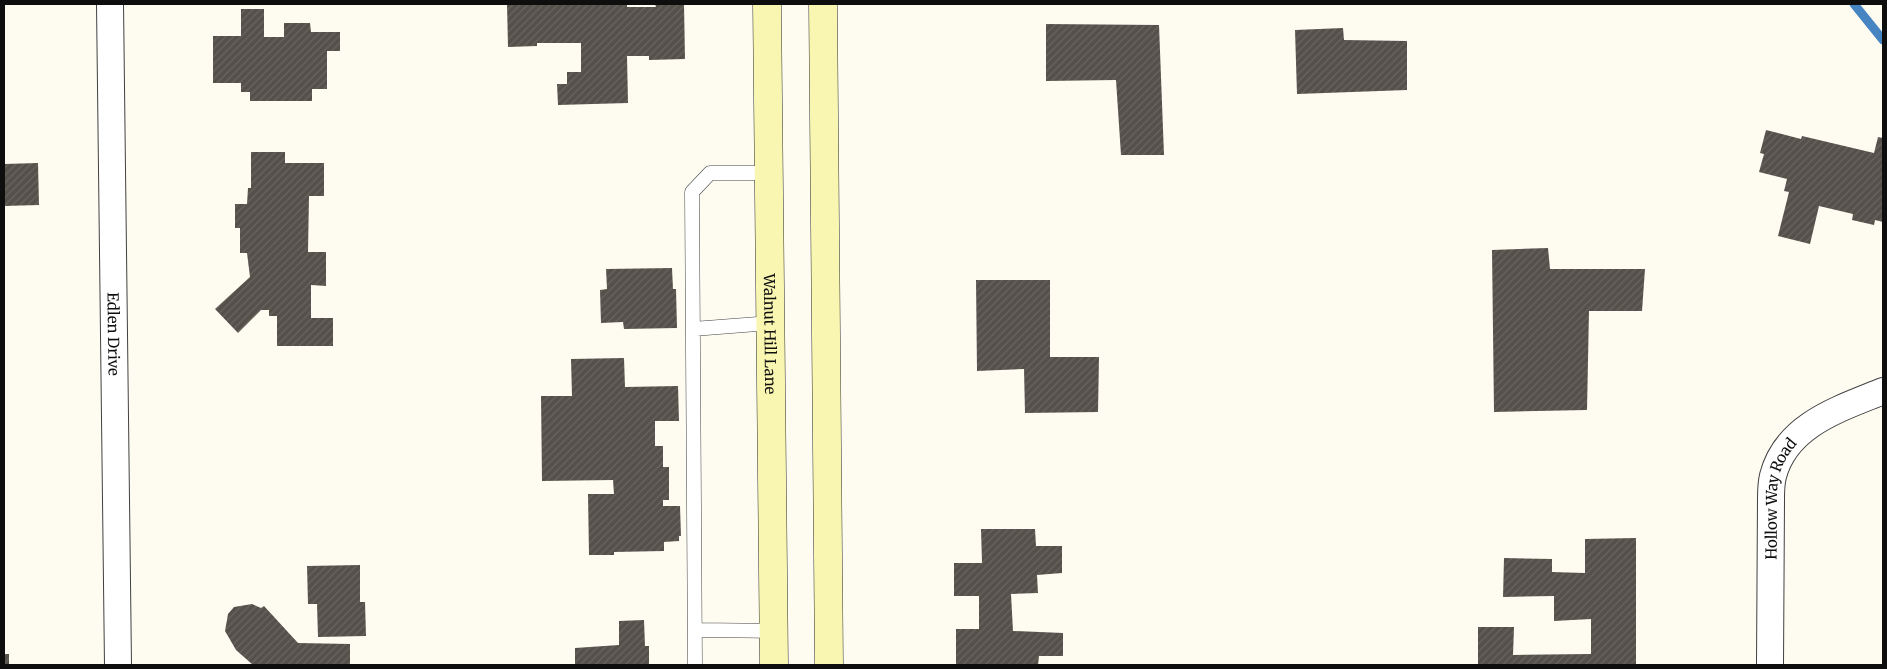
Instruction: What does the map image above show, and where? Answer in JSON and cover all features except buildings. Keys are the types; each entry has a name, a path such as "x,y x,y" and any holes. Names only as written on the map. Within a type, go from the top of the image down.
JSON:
{"main road":[{"name":"Walnut Hill Lane","path":"767,4 774,665"},
{"path":"823,4 829,665"}],"street":[{"name":"Edlen Drive","path":"110,4 118,665"},
{"name":"Hollow Way Road","path":"1770,665 1771,499 1772,478 1778,461 1789,443 1810,424 1883,391"}],"lane":[{"path":"695,665 692,192 710,173 769,173"},
{"path":"693,329 771,323"},
{"path":"695,630 774,631"}],"waterway":[{"path":"1854,4 1883,40"}]}
